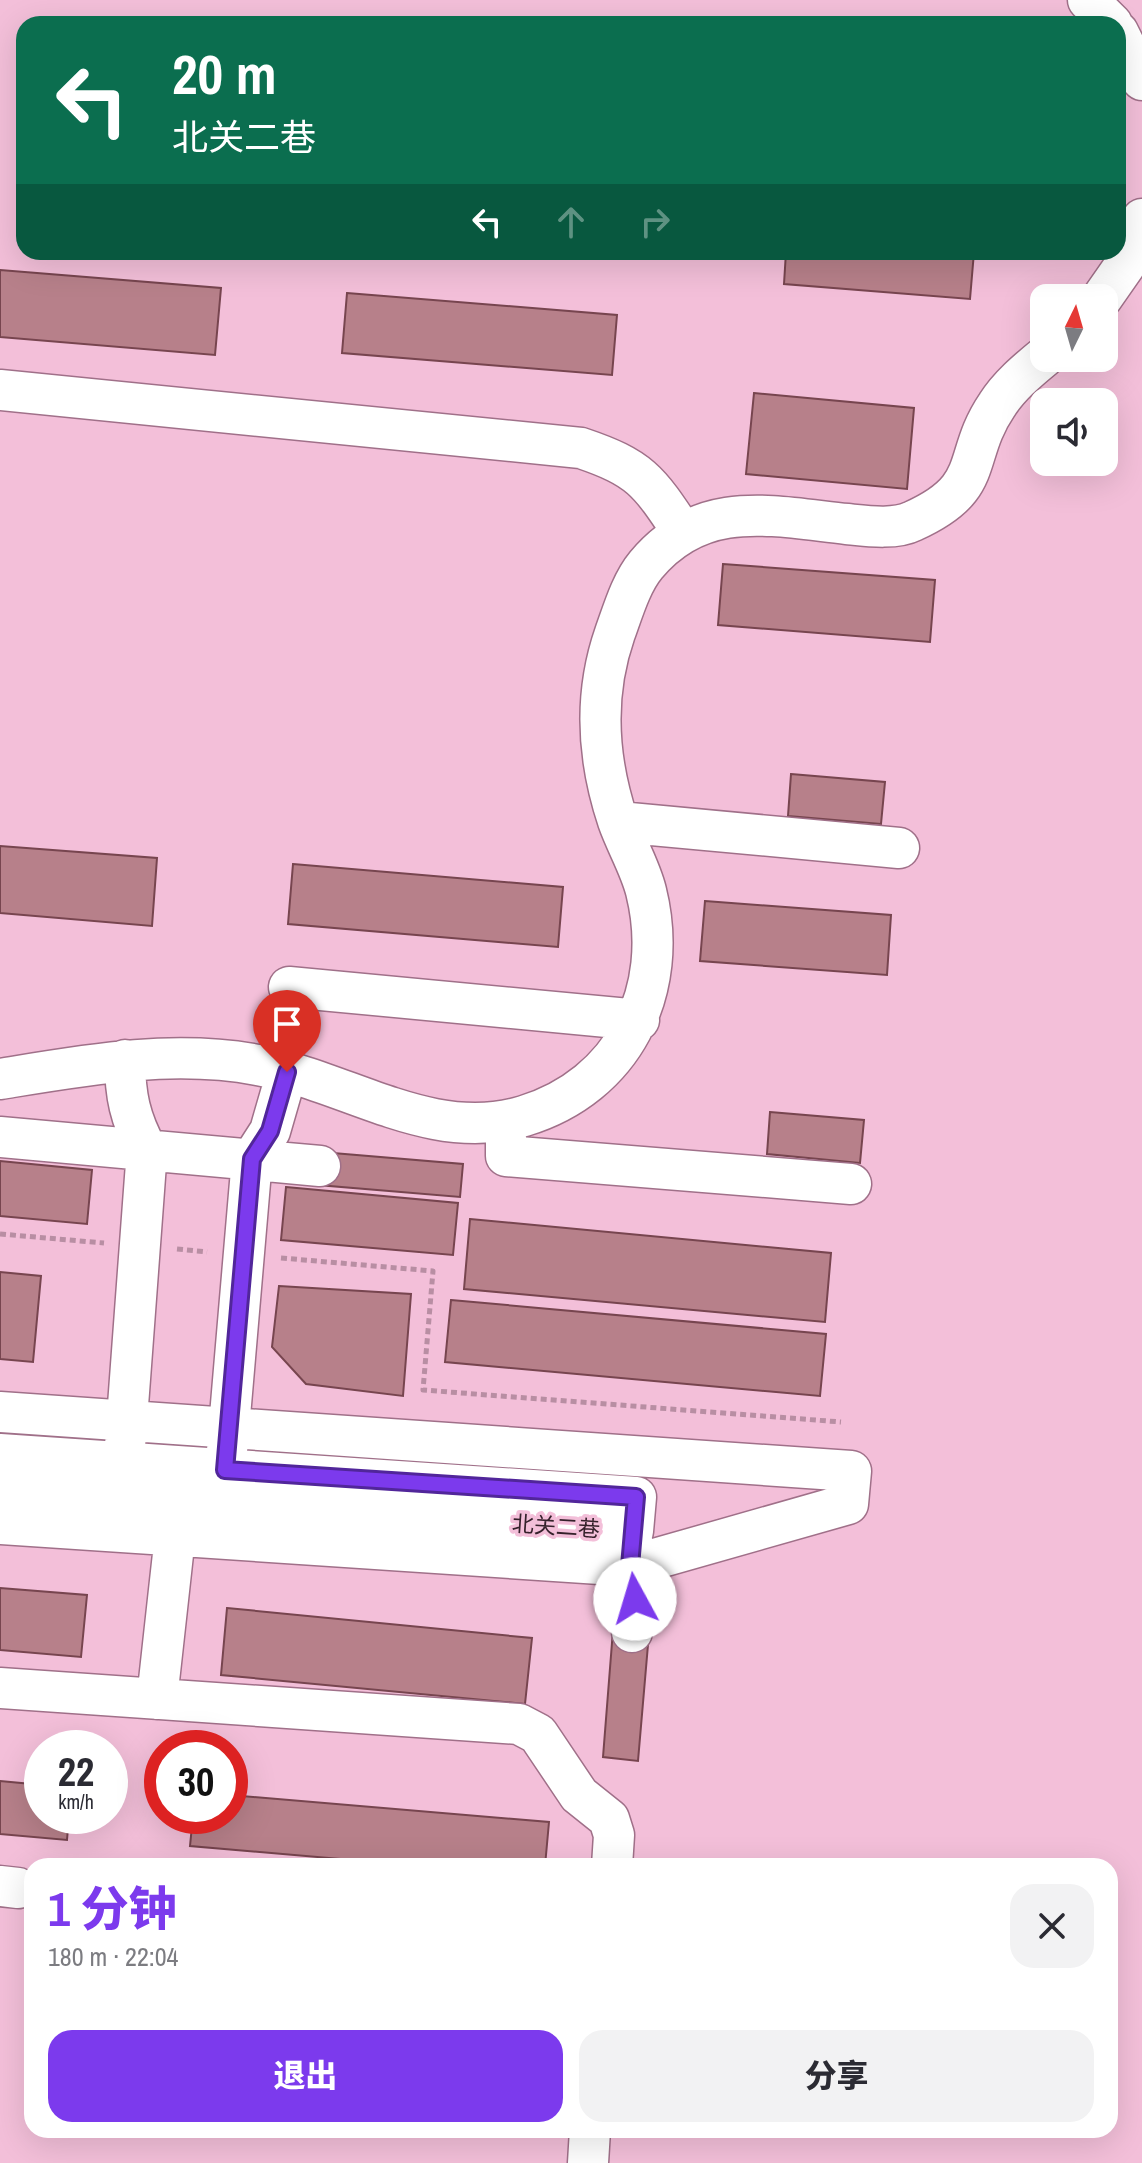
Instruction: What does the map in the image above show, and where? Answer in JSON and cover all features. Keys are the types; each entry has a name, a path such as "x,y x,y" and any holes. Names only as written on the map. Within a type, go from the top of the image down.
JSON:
{"street":[{"path":"1126,53 1142,80"},
{"path":"1112,284 1125,265 1135,226"},
{"path":"0,1079 125,1060 215,1060 287,1072 434,1121 473,1125 506,1121 543,1110 573,1094 625,1044 639,1020 650,980 646,892 604,773 599,734 600,692 608,652 644,567 682,531 730,516 868,526 908,524 943,506 969,479 997,405 1030,371"},
{"path":"0,390 581,448 636,470 654,488 682,531"},
{"path":"619,822 899,848"},
{"path":"289,987 639,1020"},
{"path":"125,1060 125,1094 131,1121 147,1150 123,1480 175,1536"},
{"path":"157,1699 175,1536 224,1486 252,1159 270,1131 287,1072"},
{"path":"506,1121 506,1156 851,1184"},
{"path":"0,1137 320,1166"},
{"path":"0,1412 851,1471 848,1504 631,1549 175,1536 0,1524"},
{"name":"北关二巷","path":"0,1454 123,1480"},
{"name":"北关二巷","path":"0,1488 123,1480 224,1486 631,1549"},
{"path":"631,1549 635,1599 632,1632"},
{"path":"0,1688 519,1724 538,1734 579,1795 609,1819 614,1835 613,1858"},
{"path":"588,2163 590,2138"}],"path":[{"path":"0,1234 433,1271 423,1390 841,1422"}],"building":[{"path":"786,260 973,260 970,299 784,284"},
{"path":"0,270 221,288 215,355 0,337"},
{"path":"347,293 617,315 612,375 342,353"},
{"path":"754,393 914,408 907,489 746,474"},
{"path":"723,564 935,580 930,642 718,625"},
{"path":"791,774 885,782 881,824 788,816"},
{"path":"0,846 157,858 152,926 0,913"},
{"path":"293,864 563,887 558,947 288,924"},
{"path":"705,901 891,915 887,975 700,961"},
{"path":"770,1112 864,1120 860,1163 767,1154"},
{"path":"321,1152 463,1164 460,1197 318,1185"},
{"path":"0,1161 92,1170 87,1224 0,1216"},
{"path":"286,1187 458,1203 453,1255 281,1240"},
{"path":"470,1219 831,1253 825,1322 464,1289"},
{"path":"0,1272 41,1276 33,1362 0,1359"},
{"path":"279,1286 411,1294 403,1396 306,1384 272,1347"},
{"path":"451,1300 826,1334 820,1396 445,1362"},
{"path":"0,1588 87,1595 81,1657 0,1650"},
{"path":"227,1608 532,1638 525,1704 221,1675"},
{"path":"613,1630 649,1633 638,1761 603,1757"},
{"path":"0,1781 24,1783 24,1834 68,1834 67,1840 0,1834"},
{"path":"248,1797 549,1822 546,1858 329,1858 190,1846 191,1834 248,1834"}],"route":[{"path":"287,1072 270,1131 252,1159 225,1470 636,1497 630,1566 635,1599"}]}
